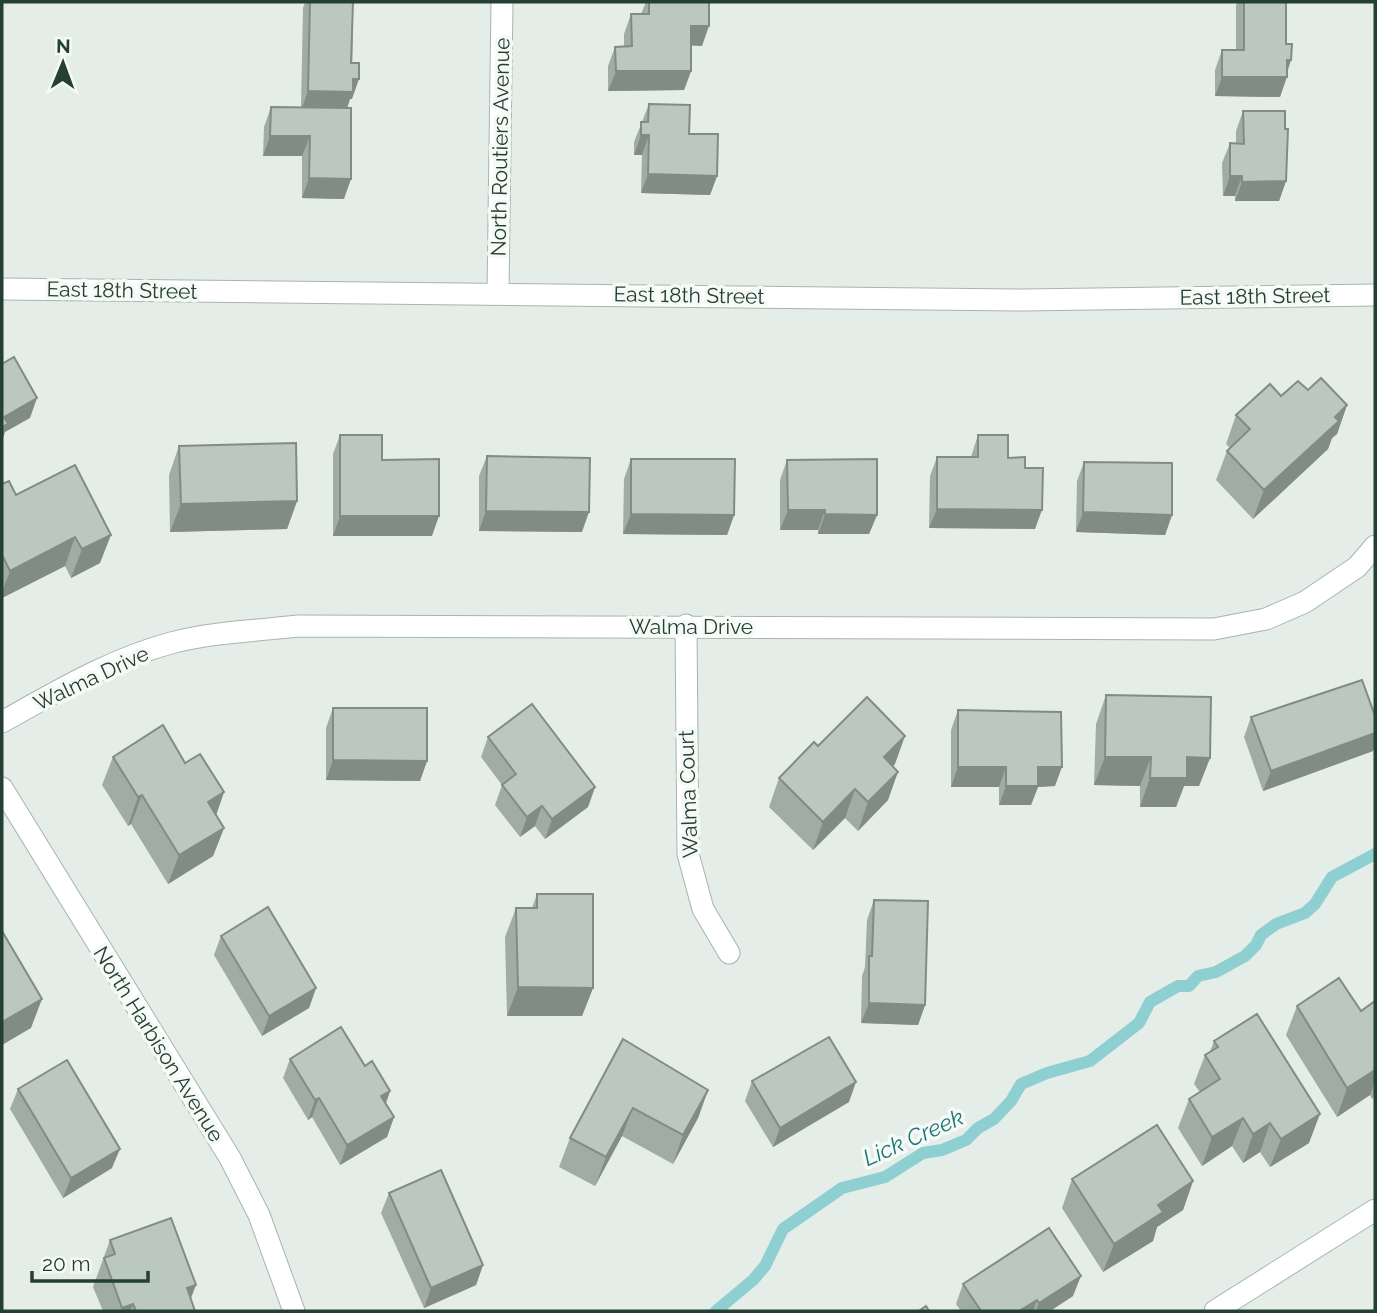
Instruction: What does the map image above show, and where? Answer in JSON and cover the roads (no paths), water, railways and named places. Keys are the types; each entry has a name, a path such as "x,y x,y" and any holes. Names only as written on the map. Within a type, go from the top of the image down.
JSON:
{"street":[{"name":"North Routiers Avenue","path":"498,293 502,2"},
{"name":"East 18th Street","path":"2,289 1023,300 1375,295"},
{"name":"Walma Drive","path":"2,722 73,683 139,653 173,642 222,633 298,626 686,625 1214,629 1266,619 1305,602 1336,583 1375,547"},
{"name":"Walma Court","path":"686,625 688,854 703,909 729,953"},
{"name":"North Harbison Avenue","path":"2,788 230,1158 259,1215 294,1311"},
{"path":"1215,1311 1375,1210"}],"waterway":[{"name":"Lick Creek","path":"716,1311 753,1280 765,1266 783,1229 842,1188 885,1177 923,1153 942,1150 966,1140 978,1128 994,1119 1011,1101 1021,1084 1047,1073 1090,1061 1139,1023 1150,1002 1178,986 1189,986 1198,976 1216,972 1245,956 1261,935 1276,924 1305,913 1315,904 1332,877 1375,854"}]}
